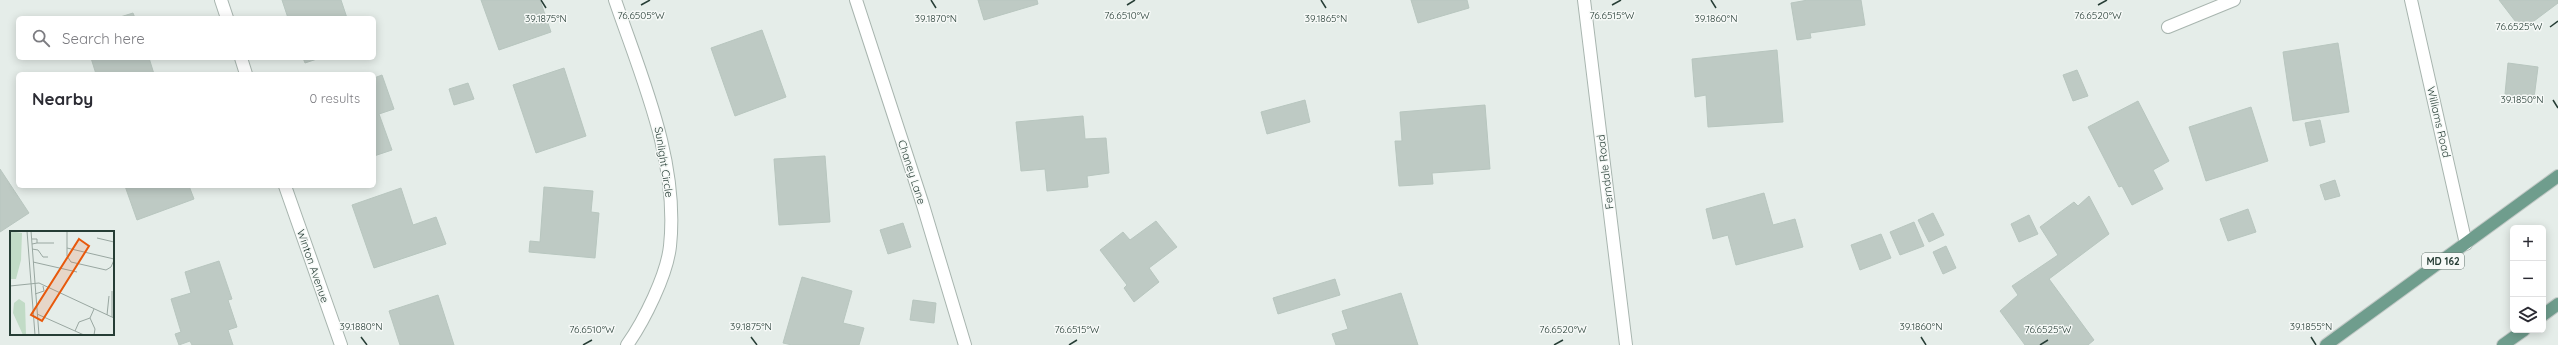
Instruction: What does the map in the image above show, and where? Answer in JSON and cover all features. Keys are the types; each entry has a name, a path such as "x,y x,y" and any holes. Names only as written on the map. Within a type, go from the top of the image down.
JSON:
{"main road":[{"name":"MD 162","path":"2326,345 2558,176"},
{"path":"2546,313 2558,304"},
{"path":"2503,345 2520,333"}],"street":[{"path":"221,0 226,16"},
{"name":"Sunlight Circle","path":"615,0 660,129 670,192 670,247 653,302 627,345"},
{"name":"Chaney Lane","path":"856,0 922,202 965,345"},
{"name":"Ferndale Road","path":"1584,0 1626,345"},
{"path":"2168,28 2234,0"},
{"name":"Williams Road","path":"2411,0 2466,244"},
{"path":"242,60 245,72"},
{"name":"Winton Avenue","path":"286,188 341,345"}],"building":[{"path":"282,0 341,0 346,16 287,16"},
{"path":"481,0 540,0 551,32 499,50"},
{"path":"978,0 1037,0 1038,4 984,20"},
{"path":"1411,0 1467,0 1469,8 1418,23"},
{"path":"1808,0 1861,0 1865,25 1810,33 1811,38 1797,40 1791,3"},
{"path":"2499,0 2558,0 2558,3 2522,30"},
{"path":"133,13 134,16 123,16"},
{"path":"762,30 786,97 735,116 711,48"},
{"path":"2338,43 2349,112 2293,121 2283,52"},
{"path":"1777,50 1783,122 1708,127 1706,95 1695,97 1692,59"},
{"path":"92,60 150,60 153,72 95,72"},
{"path":"304,60 314,60 305,63"},
{"path":"2508,63 2538,67 2534,98 2505,94"},
{"path":"564,68 586,136 536,153 513,85"},
{"path":"2077,70 2088,96 2073,101 2063,75"},
{"path":"382,75 394,109 379,114 392,150 376,155 376,77"},
{"path":"468,83 474,99 454,105 449,89"},
{"path":"1305,100 1310,122 1267,134 1261,112"},
{"path":"2138,101 2169,161 2153,170 2163,189 2132,205 2122,186 2119,187 2088,127"},
{"path":"1485,105 1490,169 1432,173 1433,184 1399,186 1395,141 1402,141 1400,112"},
{"path":"2251,107 2268,161 2206,181 2189,127"},
{"path":"1083,116 1085,139 1106,138 1109,173 1087,176 1088,187 1047,191 1045,169 1021,171 1016,122"},
{"path":"2320,120 2325,142 2310,146 2305,123"},
{"path":"825,156 830,222 779,225 774,159"},
{"path":"0,169 29,213 0,232"},
{"path":"2335,180 2340,196 2325,200 2320,185"},
{"path":"544,187 593,191 591,212 599,213 595,258 529,252 530,241 540,242"},
{"path":"126,188 190,188 194,199 137,220"},
{"path":"401,188 413,225 436,217 446,244 374,268 352,205"},
{"path":"1764,193 1773,225 1795,219 1803,247 1736,265 1728,235 1713,239 1706,209"},
{"path":"2089,196 2109,234 2049,279 2094,340 2088,345 2025,345 2000,311 2018,295 2012,286 2058,255 2040,227 2074,202 2078,206"},
{"path":"2248,209 2256,232 2228,241 2220,219"},
{"path":"1933,213 1944,235 1929,242 1918,220"},
{"path":"2029,215 2038,234 2019,242 2011,224"},
{"path":"1156,221 1177,247 1149,268 1159,282 1134,302 1124,288 1127,285 1100,250 1123,232 1130,240"},
{"path":"1914,222 1924,246 1900,255 1890,232"},
{"path":"903,223 911,247 888,254 880,230"},
{"path":"1881,234 1891,258 1860,270 1851,245"},
{"path":"1946,246 1956,268 1943,274 1933,252"},
{"path":"219,261 232,299 228,300 237,327 228,330 233,345 192,345 190,341 179,345 175,334 181,332 171,299 191,293 185,272"},
{"path":"802,277 852,291 843,323 864,328 859,345 792,345 783,343"},
{"path":"1335,279 1340,295 1278,314 1273,298"},
{"path":"1401,293 1418,345 1336,345 1332,334 1348,329 1342,311"},
{"path":"438,295 454,345 400,345 389,311"},
{"path":"913,300 936,303 934,323 910,320"}]}
